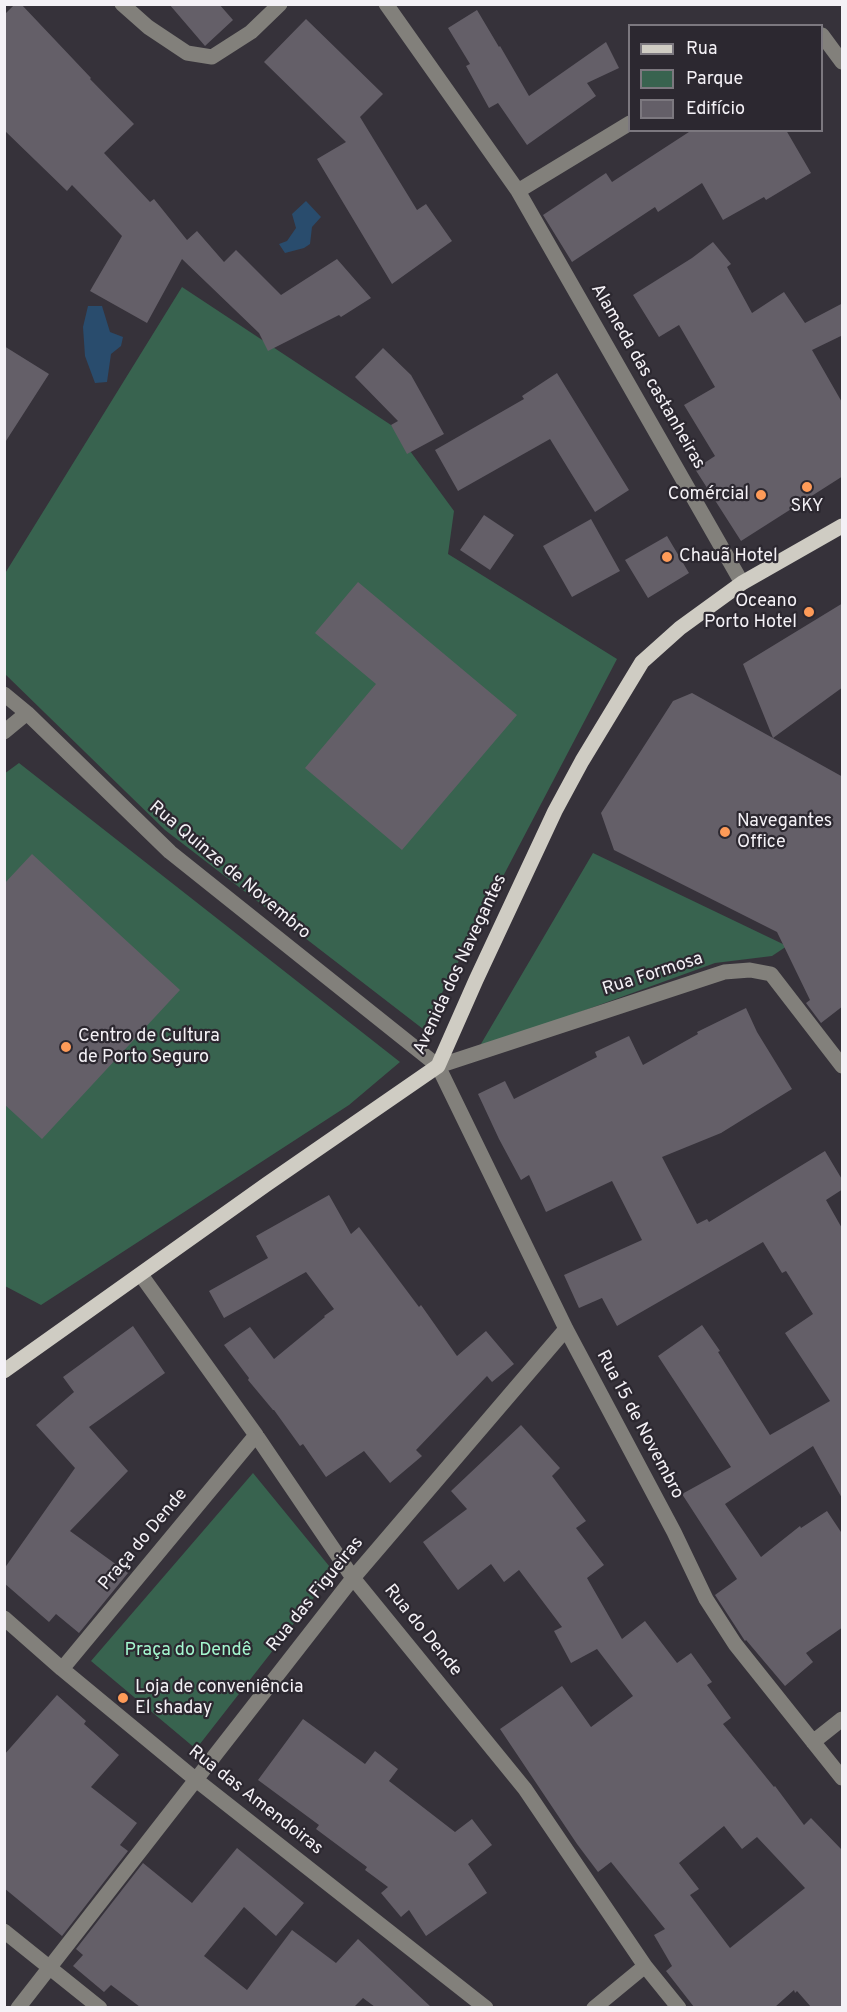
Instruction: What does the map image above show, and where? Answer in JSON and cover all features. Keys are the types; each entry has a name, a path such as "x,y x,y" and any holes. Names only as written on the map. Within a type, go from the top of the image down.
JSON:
{"main road":[{"name":"Avenida dos Navegantes","path":"4,1371 438,1066 524,877 577,771 642,662 680,628 742,583 842,527"}],"street":[{"path":"122,4 148,27 187,53 212,57 251,32 280,4"},
{"name":"Alameda das castanheiras","path":"386,4 518,191 742,583"},
{"path":"823,36 841,55"},
{"path":"518,191 628,124"},
{"name":"Rua Quinze de Novembro","path":"4,694 27,713 170,852 438,1066"},
{"path":"4,732 27,713"},
{"name":"Rua Formosa","path":"438,1066 724,972 750,970 771,974 843,1066"},
{"name":"Rua 15 de Novembro","path":"438,1066 566,1329 675,1532 706,1599 735,1644 843,1778"},
{"name":"Rua do Dende","path":"141,1275 256,1435 354,1578 525,1789 645,1966 679,2007"},
{"name":"Rua das Figueiras","path":"18,2007 354,1578 566,1329"},
{"name":"Praça do Dende","path":"62,1670 256,1435"},
{"name":"Rua das Amendoiras","path":"4,1618 62,1670 195,1779 486,2007"},
{"path":"813,1742 843,1719"},
{"path":"4,1931 100,2007"},
{"path":"594,2007 645,1966"}],"green space":[{"path":"182,287 391,425 454,511 448,554 617,659 423,1029 165,830 5,674 4,575"},
{"path":"19,763 400,1062 349,1105 41,1305 5,1286 4,774"},
{"path":"593,853 787,946 772,956 715,963 478,1049"},
{"name":"Praça do Dendê","path":"253,1473 334,1572 196,1749 91,1661"}],"water":[{"path":"306,201 321,217 312,227 310,244 285,253 279,244 287,241 296,228 292,214"},
{"path":"88,306 102,306 110,332 123,337 121,346 111,354 107,382 95,383 85,356 83,327"}],"building":[{"path":"15,4 21,4 134,124 104,153 150,202 154,199 187,240 197,231 224,262 236,250 281,295 337,259 371,298 341,317 339,315 268,351 259,333 182,259 147,323 90,291 122,236 72,185 67,191 4,130 4,15"},
{"path":"169,4 219,4 233,20 205,46"},
{"path":"477,10 529,96 606,42 619,68 587,83 596,96 527,145 498,103 489,108 466,66 470,64 448,28"},
{"path":"306,19 383,94 360,117 417,210 426,204 452,241 392,284 317,159 346,142 264,62"},
{"path":"689,132 787,132 811,173 766,200 764,197 723,220 702,183 658,212 655,207 572,262 543,215 606,173 612,182"},
{"path":"713,242 731,264 727,267 752,313 784,292 805,323 843,303 843,335 812,350 843,404 843,476 741,541 695,469 715,456 684,405 715,387 679,325 659,337 633,295"},
{"path":"4,346 49,374 4,444"},
{"path":"383,348 411,375 444,434 407,454 391,425 398,421 355,377"},
{"path":"557,373 629,490 595,512 550,439 458,491 435,450 524,399 522,396"},
{"path":"484,515 514,535 490,570 460,550"},
{"path":"591,519 620,571 572,597 543,546"},
{"path":"667,536 689,573 648,598 625,560"},
{"path":"358,582 517,715 402,850 305,768 376,684 315,633"},
{"path":"843,603 843,687 773,738 743,664"},
{"name":"Navegantes Office","path":"692,693 843,777 843,1006 821,1023 806,1003 810,1000 777,932 614,850 601,813 673,701"},
{"name":"Centro de Cultura de Porto Seguro","path":"32,854 180,990 42,1139 4,1104 4,884"},
{"path":"746,1008 757,1032 792,1089 721,1133 662,1157 697,1224 707,1219 709,1222 825,1151 843,1181 843,1189 826,1200 843,1230 843,1500 813,1446 725,1504 761,1557 800,1526 801,1528 827,1511 843,1535 843,1627 806,1653 813,1662 785,1686 745,1641 715,1595 737,1579 682,1494 731,1467 658,1356 702,1325 770,1435 830,1401 785,1333 813,1314 786,1271 782,1273 763,1242 617,1326 602,1298 579,1308 564,1275 642,1240 612,1181 546,1212 529,1175 521,1180 478,1094 505,1081 514,1099 597,1057 595,1052 629,1036 643,1065 698,1034 697,1032"},
{"path":"329,1195 351,1234 359,1227 419,1307 421,1305 457,1356 486,1331 514,1364 492,1382 487,1376 416,1450 422,1456 390,1483 364,1451 326,1477 303,1444 300,1446 274,1410 248,1380 249,1378 224,1345 250,1327 274,1359 334,1309 306,1272 224,1318 209,1291 268,1258 256,1236"},
{"path":"133,1326 165,1373 89,1427 128,1471 70,1531 128,1573 79,1633 56,1614 49,1622 4,1583 4,1569 75,1468 36,1425 74,1392 63,1377"},
{"path":"521,1425 560,1468 552,1476 586,1521 576,1528 604,1565 587,1578 622,1639 645,1621 677,1663 691,1653 712,1682 707,1685 731,1718 723,1724 804,1825 811,1818 843,1851 843,2007 811,2007 794,1990 775,2007 694,2007 666,1971 672,1966 654,1935 665,1929 611,1862 598,1872 500,1729 562,1686 591,1727 633,1696 597,1649 571,1663 554,1631 562,1627 519,1570 504,1582 491,1564 458,1590 423,1542 467,1509 451,1491","holes":["724,1826 742,1849 757,1837 805,1888 730,1948 690,1895 699,1889 679,1863"]},
{"path":"57,1695 86,1721 84,1724 119,1755 91,1787 137,1823 120,1845 128,1851 62,1936 4,1888 4,1755"},
{"path":"303,1719 365,1764 375,1751 398,1769 389,1781 455,1832 472,1819 492,1845 468,1864 487,1893 426,1936 409,1910 401,1917 381,1893 388,1887 365,1870 367,1867 316,1829 319,1825 258,1780"},
{"path":"237,1848 304,1903 276,1936 244,1907 204,1956 247,1990 292,1930 336,1963 358,1939 431,2007 375,2007 363,1998 354,2007 140,2007 111,1985 104,1992 73,1966 83,1955 76,1949 143,1863 192,1903"}],"place":[{"name":"SKY","path":"807,487"},
{"name":"Comércial","path":"761,495"},
{"name":"Chauã Hotel","path":"667,557"},
{"name":"Oceano Porto Hotel","path":"809,612"},
{"name":"Navegantes Office","path":"725,832"},
{"name":"Centro de Cultura de Porto Seguro","path":"66,1047"},
{"name":"Loja de conveniência El shaday","path":"123,1698"}]}
